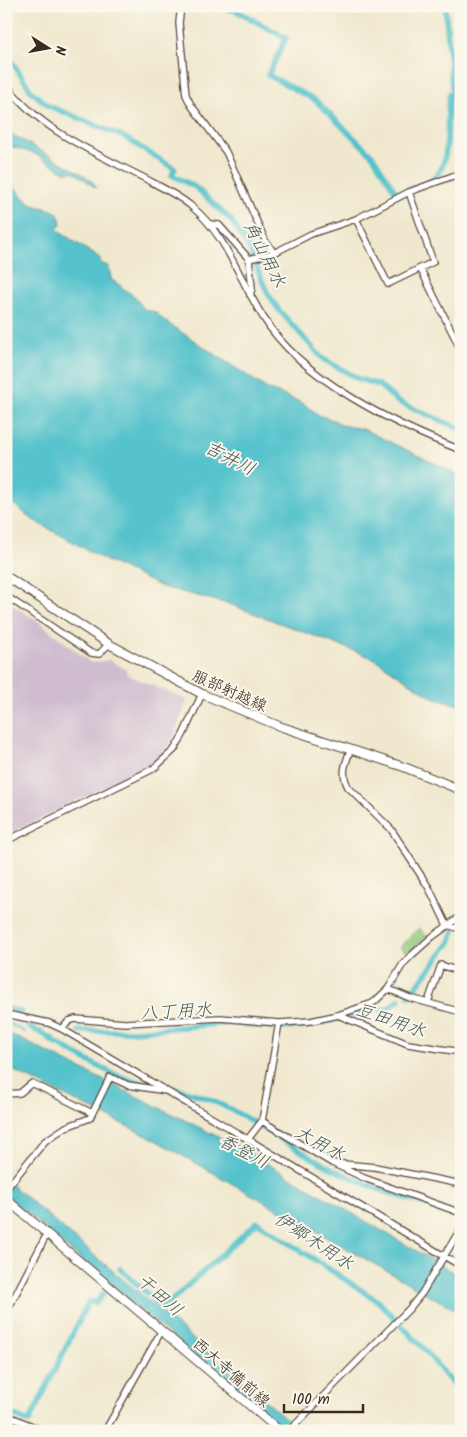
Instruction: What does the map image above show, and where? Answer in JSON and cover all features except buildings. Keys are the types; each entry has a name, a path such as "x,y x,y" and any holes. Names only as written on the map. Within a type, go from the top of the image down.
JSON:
{"main road":[{"name":"服部射越線","path":"6,576 109,644 202,694 279,726 404,768 461,790"},
{"name":"西大寺備前線","path":"6,1199 280,1431"}],"street":[{"path":"182,6 179,23 186,95 191,106 226,152 265,240 274,252"},
{"path":"6,84 17,98 50,128 190,204 211,224 250,295 278,339 315,373 408,428 461,450"},
{"path":"249,259 274,252 311,234 356,219 409,192 461,173"},
{"path":"356,219 388,284 433,262 409,192"},
{"path":"211,224 219,225 249,259 252,288 250,295"},
{"path":"420,268 460,348"},
{"path":"6,596 91,653 99,654 109,644"},
{"path":"6,841 153,769 174,750 183,736 202,694"},
{"path":"350,751 344,771 344,780 348,787 391,829 429,888 447,925 461,929"},
{"path":"62,1029 69,1021 75,1019 125,1023 220,1018 279,1023 311,1022 338,1015 373,1003 388,989 408,959 447,925 461,916"},
{"path":"428,1002 432,996 433,986 441,965 461,972"},
{"path":"388,989 399,995 461,1012"},
{"path":"6,1014 49,1023 62,1029 248,1139 443,1258 461,1266"},
{"path":"338,1015 408,1044 461,1052"},
{"path":"248,1139 259,1124 279,1023"},
{"path":"6,1189 46,1141 66,1127 85,1121 93,1113 110,1077 128,1085 168,1092"},
{"path":"6,1094 20,1093 32,1083 93,1113"},
{"path":"259,1124 364,1178 461,1213"},
{"path":"332,1163 375,1167 461,1184"},
{"path":"289,1431 397,1323 422,1293 461,1228"},
{"path":"6,1313 46,1234"},
{"path":"105,1431 162,1330"},
{"path":"6,1415 44,1431"}],"shaded area":[{"path":"6,601 39,622 91,663 109,660 125,669 128,675 187,700 174,737 164,753 149,766 6,835"}],"green space":[{"path":"419,928 427,936 408,953 400,947"}],"water":[{"path":"6,131 82,174 92,181 96,188 74,172 65,172 33,153 6,145"},
{"name":"吉井川","path":"6,176 28,202 54,211 60,218 61,225 57,229 98,257 102,264 109,266 111,279 135,297 144,309 155,312 166,322 266,388 302,403 321,416 336,421 341,425 363,429 461,476 461,706 430,696 373,658 229,604 162,587 105,560 33,520 6,498"},
{"name":"香登川","path":"6,1032 239,1147 461,1277 461,1313 155,1140 6,1067"},
{"path":"6,1180 301,1431 283,1431 6,1196"}],"waterway":[{"path":"221,6 230,10 233,9 286,38 268,75 315,100 373,156 397,194 413,188"},
{"name":"角山用水","path":"445,6 452,87 456,92"},
{"name":"角山用水","path":"6,53 32,92 49,106 124,137 175,169 172,175 195,187 231,220 249,248 267,292 278,309 323,359 359,379 379,385 398,402 461,429"},
{"path":"424,184 434,178 441,169 447,144 450,93 461,92"},
{"name":"八丁用水","path":"409,996 450,942 454,931"},
{"name":"八丁用水","path":"347,1017 378,1008 385,1010 400,999"},
{"path":"6,1008 21,1012"},
{"name":"八丁用水","path":"281,1028 308,1026 341,1018"},
{"name":"八丁用水","path":"79,1031 135,1031 231,1023 274,1027"},
{"path":"10,1024 25,1032"},
{"path":"29,1027 53,1039"},
{"path":"37,1030 42,1030"},
{"name":"大用水","path":"48,1039 109,1072 148,1084"},
{"name":"大用水","path":"167,1087 190,1092 212,1100 316,1160 361,1182 461,1219"},
{"name":"伊郷木用水","path":"120,1269 162,1307 170,1302 257,1222 378,1301 423,1348 461,1394"},
{"name":"伊郷木用水","path":"6,1412 29,1422 89,1301 96,1303 103,1294"}],"water label":[{"name":"豆田用水","path":"391,1020"},
{"name":"干田川","path":"160,1295"}]}
